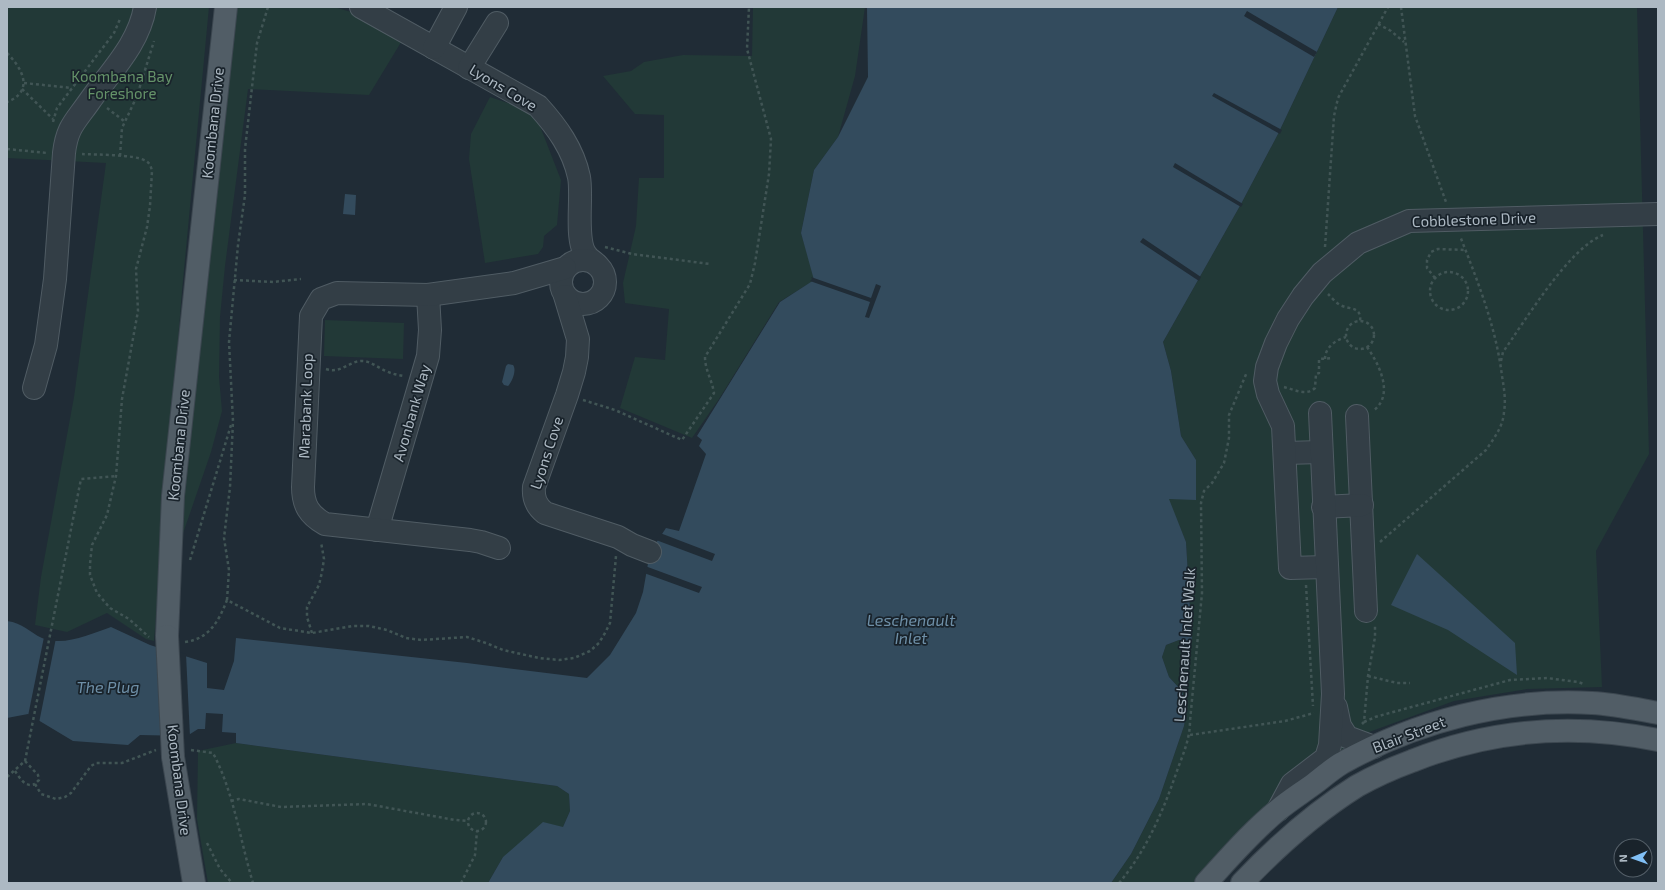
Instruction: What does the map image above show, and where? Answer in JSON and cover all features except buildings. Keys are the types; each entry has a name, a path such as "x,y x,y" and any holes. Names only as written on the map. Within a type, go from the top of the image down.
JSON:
{"main road":[{"name":"Koombana Drive","path":"194,883 173,752 166,639 173,496 226,7"},
{"name":"Blair Street","path":"1206,883 1262,824 1278,810 1340,764 1374,747 1432,724 1462,716 1528,704 1591,703 1619,705 1658,712"},
{"name":"Blair Street","path":"1242,883 1294,831 1333,802 1384,771 1440,750 1483,738 1550,730 1597,731 1634,735 1658,740"}],"street":[{"path":"34,388 46,345 54,287 65,143 71,126 136,37 145,7"},
{"name":"Lyons Cove","path":"361,7 538,106 553,122 564,138 576,165 581,190 579,220 580,241 585,255 599,255"},
{"path":"434,48 456,7"},
{"path":"469,68 497,23"},
{"name":"Cobblestone Drive","path":"1326,567 1290,568 1283,426 1268,394 1254,374 1267,367 1276,343 1303,296 1322,272 1358,243 1409,221 1658,214"},
{"name":"Lyons Cove","path":"566,267 571,239 579,220"},
{"path":"599,255 605,283 600,296 594,301 582,305 569,300 564,294 560,284 560,278 566,267 578,260 590,261 599,255"},
{"name":"Marabank Loop","path":"499,548 470,540 325,524 309,513 305,505 303,494 311,316 321,299 337,293 428,294 514,283 566,267"},
{"name":"Marabank Loop","path":"514,283 551,288 564,294"},
{"name":"Avonbank Way","path":"377,530 422,379 430,344 428,294"},
{"name":"Lyons Cove","path":"564,294 578,339"},
{"name":"Lyons Cove","path":"594,301 578,339 574,372 567,395 536,479 534,487 535,500 540,509 545,513 618,537 632,545 650,552"},
{"path":"1278,810 1292,784 1326,758 1330,745 1333,694 1323,507 1320,413"},
{"path":"1357,416 1366,611"},
{"path":"1285,453 1321,452"},
{"path":"1323,507 1362,505"},
{"path":"1333,694 1340,726 1347,737 1374,747"},
{"path":"1253,883 1276,848"}],"path":[{"path":"155,40 137,96 130,113 124,121 121,132 120,156 148,162 152,171 152,180 147,227 136,269 138,311 122,399 116,476 107,515 92,545 90,575 97,593 110,608 129,619 144,634 166,639 196,641 210,631 221,616 227,600 229,570 224,538 230,487 233,421 229,342 234,280 245,195 246,148 258,44 268,7"},
{"path":"567,395 615,410 682,440 714,393 713,385 705,369 704,357 750,284 755,263 769,174 771,139 747,49 749,7"},
{"path":"1324,248 1334,116 1338,98 1388,7"},
{"path":"1376,546 1486,450 1498,434 1505,406 1500,361 1486,302 1415,116 1401,7"},
{"path":"1378,24 1391,31 1405,42"},
{"path":"7,53 21,70 24,83 18,96 7,102"},
{"path":"24,83 72,88"},
{"path":"22,89 53,120"},
{"path":"7,149 50,153"},
{"path":"1500,361 1503,352 1555,279 1575,256 1598,237 1604,234"},
{"path":"1435,278 1427,268 1427,260 1431,252 1438,249 1466,250"},
{"path":"599,255 632,254 710,264"},
{"path":"1448,272 1461,276 1468,286 1468,292 1464,303 1460,307 1448,310 1437,305 1431,294 1431,288 1435,278 1442,273 1448,272"},
{"path":"234,280 273,282 301,279"},
{"path":"1315,281 1340,305 1357,310 1360,313 1360,322"},
{"path":"1360,322 1366,323 1373,329 1374,338 1367,347 1360,349 1352,346 1346,337 1347,330 1350,326 1353,323 1360,322"},
{"path":"1325,358 1325,354 1329,347 1346,337"},
{"path":"1357,416 1366,415 1375,410 1381,400 1384,387 1382,376 1367,347"},
{"path":"1254,374 1304,392 1311,392 1315,388 1315,377 1316,374 1319,373 1320,359 1333,358"},
{"path":"308,363 330,370 338,370 355,362 362,361 368,362 396,375 422,379"},
{"name":"Leschenault Inlet Walk","path":"1119,883 1134,865 1167,800 1190,734 1202,593 1201,503 1204,492 1224,463 1229,438 1229,415 1254,374"},
{"path":"189,561 233,421"},
{"path":"7,777 25,761 81,479 116,476"},
{"path":"312,633 307,617 307,607 319,585 322,572 324,559 321,539 325,524"},
{"path":"227,600 280,628 312,633 354,626 369,626 387,630 406,638 435,640 451,637 466,637 503,650 539,658 559,660 574,658 590,651 599,642 610,623 618,537"},
{"path":"1368,676 1397,683 1410,683"},
{"path":"1190,734 1285,721 1314,713"},
{"path":"35,784 40,794 56,799 65,797 74,790 91,766 96,763 122,763 173,752 213,753 229,789 253,883"},
{"path":"14,771 25,784 29,786 35,784 38,780 38,775 25,761"},
{"path":"231,801 239,799 281,807 367,804 454,820 468,821"},
{"path":"468,821 470,816 476,813 484,816 485,825 482,829 477,831"},
{"path":"468,821 470,826 477,831"},
{"path":"461,883 475,855 477,831"}],"green space":[{"name":"Koombana Bay Foreshore","path":"7,7 209,7 182,291 154,641 146,639 107,613 67,632 35,625 41,577 74,397 106,163 7,158"},
{"path":"237,7 334,7 358,14 403,39 369,95 248,89 225,266 220,317 219,377 222,411 211,452 177,551"},
{"path":"753,7 865,7 855,76 838,137 814,170 801,233 815,280 779,302 719,399 692,438 620,408 635,357 665,360 669,309 625,303 623,283 636,226 639,178 664,178 664,115 635,114 603,76 631,71 644,62 683,55 752,56"},
{"path":"1338,7 1637,7 1649,454 1596,551 1602,687 1527,689 1454,701 1361,735 1269,807 1195,883 1111,883 1131,854 1159,799 1184,726 1187,708 1182,691 1169,677 1162,657 1166,645 1179,640 1192,642 1186,542 1168,499 1196,460 1181,436 1171,371 1163,342 1241,204 1278,134"},
{"path":"490,97 525,109 538,121 561,180 557,225 544,236 543,247 538,254 485,263 469,159 471,134"},
{"path":"325,320 404,323 403,359 324,356"},
{"path":"236,743 557,786 569,794 570,811 563,827 503,857 488,883 208,883 197,819 198,751"}],"water":[{"name":"Leschenault Inlet","path":"867,7 1338,7 1278,134 1241,204 1163,342 1171,371 1181,436 1196,460 1196,500 1169,499 1186,542 1192,642 1179,640 1166,645 1162,657 1169,677 1182,691 1187,708 1184,726 1159,799 1131,854 1111,883 488,883 503,857 543,822 563,827 570,811 569,794 557,786 236,743 236,733 222,732 223,714 206,713 205,729 198,729 187,736 140,735 128,745 73,741 28,714 7,718 7,621 22,626 42,638 59,641 86,636 111,627 150,645 207,663 207,688 224,690 234,661 236,638 467,663 587,678 610,655 636,613 643,592 650,552 666,528 679,531 706,454 699,446 702,440 697,436 780,302 814,280 801,233 814,170 838,137 868,77"},
{"path":"345,194 356,195 355,215 343,214"},
{"path":"508,364 513,365 514,373 508,386 504,385 502,382 506,366"},
{"path":"1417,554 1515,643 1517,675 1448,630 1391,605"}],"pier":[{"path":"1247,11 1317,52 1314,57 1244,16"},
{"path":"1214,93 1282,130 1280,134 1212,96"},
{"path":"1175,163 1243,204 1241,207 1173,167"},
{"path":"1143,238 1201,277 1199,281 1140,242"},
{"path":"811,277 871,298 876,284 881,286 869,318 865,317 870,302 810,281 812,279"},
{"path":"660,533 715,554 712,561 656,540"},
{"path":"645,566 702,587 699,593 644,573"},
{"path":"44,637 56,638 39,723 28,716"},
{"path":"159,646 186,654 190,737 188,738 163,738"}],"water label":[{"name":"The Plug","path":"108,687"}]}
